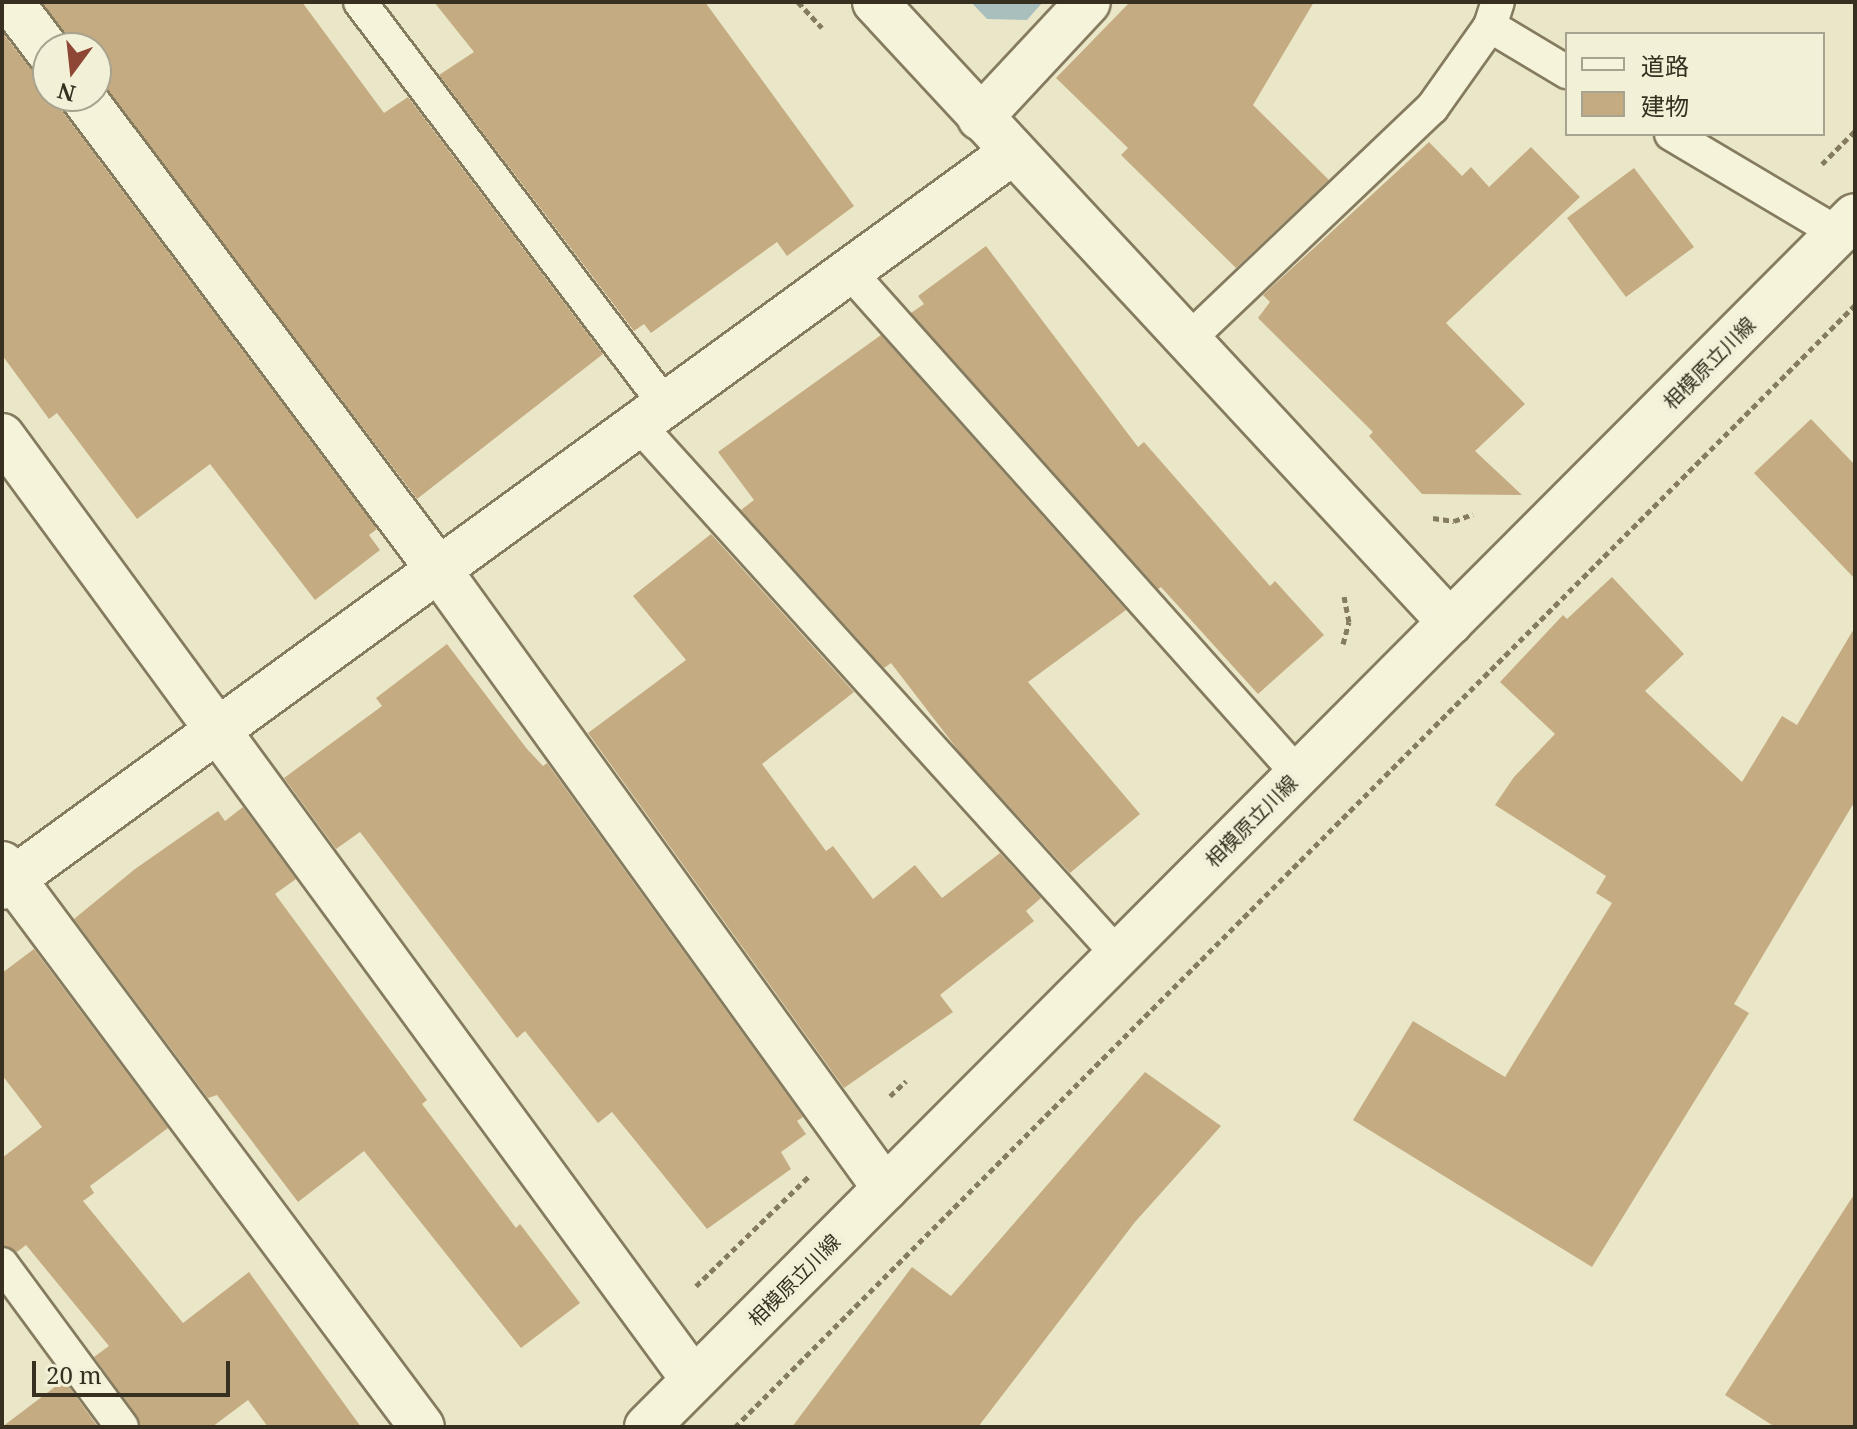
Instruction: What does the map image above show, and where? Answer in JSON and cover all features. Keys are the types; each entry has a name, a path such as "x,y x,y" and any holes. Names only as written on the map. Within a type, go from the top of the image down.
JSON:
{"street":[{"path":"11,2 34,32"},
{"path":"875,2 1450,622"},
{"path":"980,118 1088,2"},
{"path":"94,112 438,569 885,1188"},
{"path":"422,1427 6,877 217,730 1013,152"},
{"name":"相模原立川線","path":"647,1427 1847,224"},
{"path":"2,436 694,1380"}],"lane":[{"path":"360,2 650,413 1118,955"},
{"path":"1188,340 1432,108 1494,14 1565,70"},
{"path":"1675,136 1847,224"},
{"path":"848,270 1298,774"},
{"path":"2,1264 122,1427"}],"path":[{"path":"735,1427 1855,305"},
{"path":"1429,516 1454,521 1482,507"},
{"path":"1340,651 1349,622 1344,595"}],"water":[{"path":"971,2 1043,2 1027,20 987,19"}],"building":[{"path":"42,2 302,2 384,113 408,97 603,354 417,499 112,97 112,32 62,32"},
{"path":"434,2 705,2 854,206 787,256 777,242 651,333 644,324 634,331 439,75 474,52"},
{"path":"1130,2 1314,2 1253,105 1329,180 1236,268 1121,155 1128,148 1056,78"},
{"path":"2,32 32,68 32,112 63,112 377,529 369,535 380,550 315,600 210,464 137,519 57,413 49,419 2,355"},
{"path":"1429,142 1462,176 1471,167 1489,187 1531,147 1580,197 1446,323 1525,404 1475,451 1522,495 1422,494 1369,436 1373,432 1258,318 1270,302 1263,295"},
{"path":"1634,168 1694,247 1626,297 1567,218"},
{"path":"986,246 1138,447 1144,442 1270,586 1275,581 1324,635 1258,694 1161,587 1158,589 911,313 924,304 918,296"},
{"path":"881,335 1126,610 1028,682 1140,814 1070,873 961,754 891,663 884,668 741,510 754,500 718,452"},
{"path":"1811,419 1855,465 1855,579 1754,473"},
{"path":"711,534 854,692 762,764 826,851 833,846 873,899 915,865 942,898 1000,853 1041,898 1026,911 1034,921 940,995 953,1012 844,1088 588,733 686,660 633,596"},
{"path":"1612,577 1684,654 1645,691 1742,782 1782,716 1797,725 1855,627 1855,801 1734,1004 1749,1013 1592,1267 1353,1120 1413,1021 1505,1077 1612,903 1596,893 1606,876 1495,805 1514,777 1555,734 1500,682 1563,615 1567,619"},
{"path":"447,644 527,749 543,766 547,763 803,1117 797,1121 806,1134 781,1152 791,1169 707,1229 612,1112 598,1123 525,1031 517,1038 360,832 336,849 284,778 382,706 376,698"},
{"path":"243,807 296,879 275,894 427,1100 422,1104 516,1228 520,1224 580,1303 521,1348 364,1151 298,1202 217,1095 208,1098 74,919 135,869 218,811 225,821"},
{"path":"34,949 168,1128 90,1186 94,1193 83,1201 183,1323 249,1272 361,1427 268,1427 248,1400 212,1427 141,1427 137,1416 94,1357 109,1346 26,1245 17,1252 2,1245 2,1158 42,1127 2,1075 2,973"},
{"path":"1145,1072 1221,1126 1135,1222 978,1427 792,1427 912,1267 951,1296"},
{"path":"1855,1193 1855,1427 1775,1427 1725,1395"},
{"path":"64,1380 98,1427 2,1427"}]}
